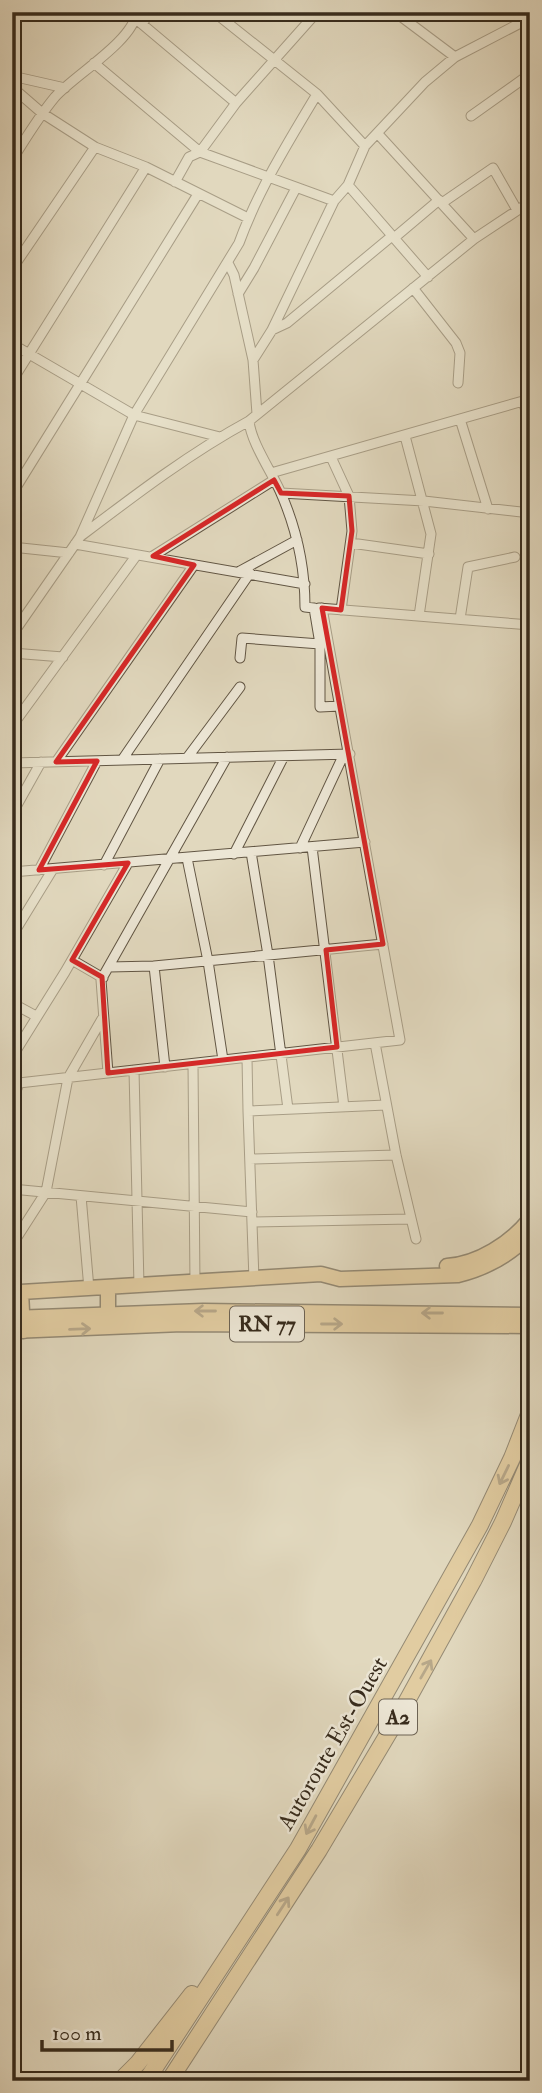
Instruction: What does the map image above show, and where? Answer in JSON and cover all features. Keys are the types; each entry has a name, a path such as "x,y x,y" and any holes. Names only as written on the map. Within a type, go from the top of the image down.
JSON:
{"highway":[{"name":"Autoroute Est-Ouest","path":"146,2081 298,1849 449,1584 512,1458 530,1412"},
{"name":"Autoroute Est-Ouest","path":"169,2080 319,1850 397,1719 473,1581 530,1460"},
{"path":"120,2081 138,2063 187,1998 219,1968"}],"main road":[{"path":"314,1275 326,1270 458,1265 480,1258 500,1246 530,1219"},
{"path":"527,1320 203,1311 108,1314 18,1324 17,1293 321,1274 331,1279 458,1275 477,1270 499,1259 530,1234"},
{"path":"108,1288 108,1314"},
{"name":"RN 77","path":"18,1324 527,1320"}],"street":[{"path":"12,160 42,113 65,88 113,48 138,18 150,12"},
{"path":"214,12 317,94 365,146"},
{"path":"395,12 455,57"},
{"path":"175,182 190,157 200,152 236,103 311,14"},
{"path":"138,18 236,103"},
{"path":"253,360 272,330 334,201 348,185 365,146 425,82 455,57 530,18"},
{"path":"94,63 200,152 334,201"},
{"path":"12,76 65,88"},
{"path":"471,116 529,76"},
{"path":"12,87 42,113 95,147 146,167 248,218"},
{"path":"12,635 78,540 134,415 228,263 248,218 317,94"},
{"path":"378,134 474,239"},
{"path":"12,269 95,147"},
{"path":"12,381 146,167"},
{"path":"272,330 287,323 440,201 493,168 517,210"},
{"path":"348,185 428,277"},
{"path":"238,294 296,188"},
{"path":"12,494 198,194"},
{"path":"78,540 220,437 249,421 474,239 530,202"},
{"path":"228,263 234,275 253,360 257,414"},
{"path":"413,288 456,343 460,353 458,383"},
{"path":"12,344 134,415 220,437"},
{"path":"153,556 273,476 523,401 530,424"},
{"path":"460,419 488,509"},
{"path":"249,421 281,493 297,540 305,584 305,607 530,625"},
{"path":"405,436 431,534 419,616"},
{"path":"331,457 349,496 352,531 341,610"},
{"path":"281,493 424,501 530,513"},
{"path":"78,540 136,556 153,556 305,584"},
{"path":"239,572 297,540"},
{"path":"351,543 429,554"},
{"path":"12,547 69,553"},
{"path":"12,726 136,556"},
{"path":"460,619 468,567 515,557"},
{"path":"56,762 194,565"},
{"path":"122,760 250,573"},
{"path":"318,608 320,707 340,706"},
{"path":"12,1102 16,1081 400,1040 340,706 318,608"},
{"path":"240,658 242,638 320,644"},
{"path":"12,653 63,657"},
{"path":"187,758 240,687"},
{"path":"12,763 347,754"},
{"path":"300,848 347,754"},
{"path":"234,854 284,755"},
{"path":"108,1073 100,989 103,978 227,757"},
{"path":"104,864 160,759"},
{"path":"39,870 97,761"},
{"path":"12,814 41,762"},
{"path":"12,872 365,842"},
{"path":"312,847 344,1107"},
{"path":"251,852 268,955 288,1109"},
{"path":"187,858 208,961 223,1060"},
{"path":"12,1057 128,863"},
{"path":"12,936 53,869"},
{"path":"108,967 154,966 383,944"},
{"path":"72,960 103,978"},
{"path":"154,966 164,1067"},
{"path":"12,1003 36,1016"},
{"path":"12,1245 46,1192 68,1077 103,1017"},
{"path":"375,1043 396,1155 416,1239"},
{"path":"247,1058 254,1280"},
{"path":"193,1064 195,1283"},
{"path":"134,1070 139,1286"},
{"path":"248,1111 386,1105"},
{"path":"250,1159 396,1155"},
{"path":"12,1189 194,1207 252,1217 411,1219"},
{"path":"81,1196 89,1289"}],"highlighted area":[{"path":"274,480 281,493 349,496 352,531 341,610 322,608 383,944 326,950 337,1047 108,1073 102,977 72,960 128,863 39,870 97,761 56,762 194,565 153,556"}]}
